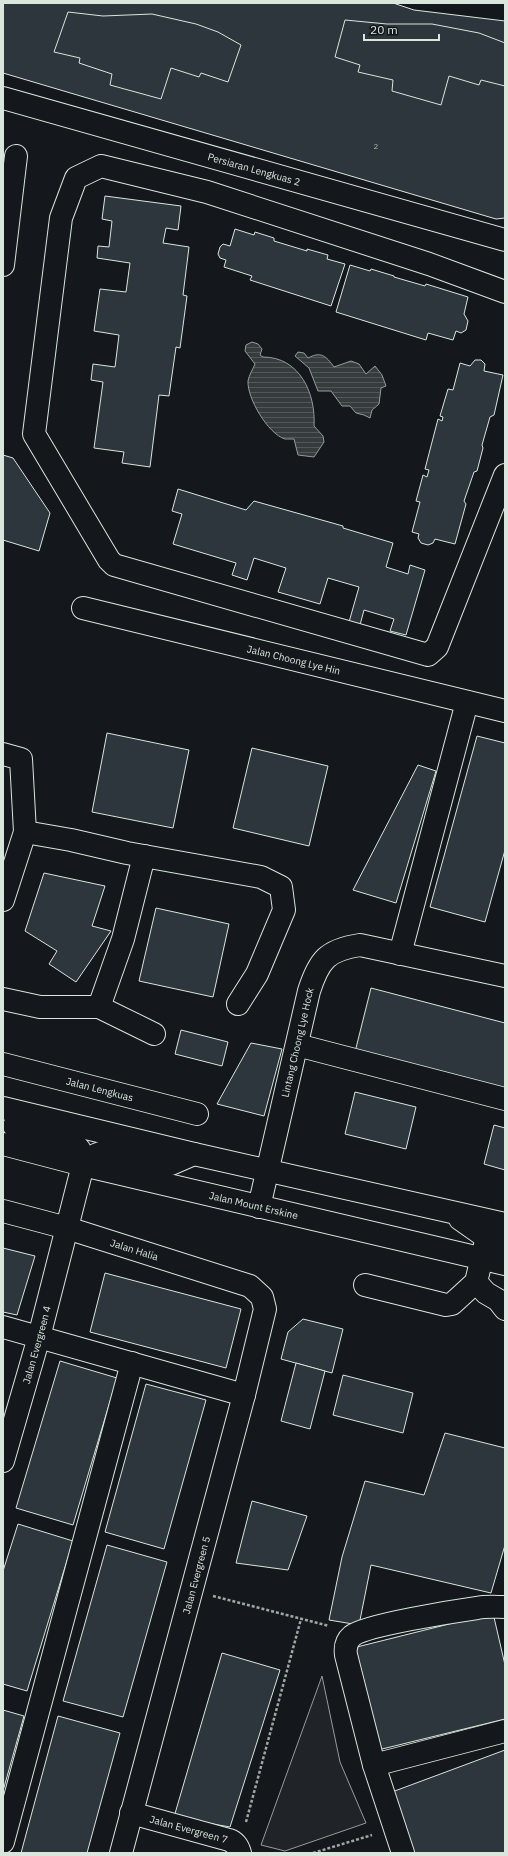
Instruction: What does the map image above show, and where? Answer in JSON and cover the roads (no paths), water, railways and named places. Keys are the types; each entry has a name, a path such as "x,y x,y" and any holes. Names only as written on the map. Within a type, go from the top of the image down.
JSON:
{"street":[{"name":"Persiaran Lengkuas 2","path":"3,98 505,240"},
{"path":"3,265 16,156"},
{"path":"505,292 429,264 207,192 101,166 76,178 60,218 34,434 109,560 114,564 428,655 437,647 505,475"},
{"name":"Jalan Choong Lye Hin","path":"83,608 505,711"},
{"path":"400,954 467,702"},
{"path":"3,754 21,759 25,832 3,898"},
{"path":"25,832 261,878 281,887 284,910 257,974 238,1004"},
{"path":"99,1007 123,939 144,856"},
{"name":"Lintang Choong Lye Hock","path":"259,1206 309,991 315,971 328,956 342,948 360,945 505,976"},
{"path":"3,999 40,1007 99,1007 154,1034"},
{"path":"297,1046 505,1099"},
{"name":"Jalan Lengkuas","path":"3,1064 197,1114"},
{"path":"3,1108 194,1154 505,1224"},
{"path":"3,1124 71,1141 78,1146 83,1155 83,1165 67,1228"},
{"name":"Jalan Mount Erskine","path":"3,1144 83,1165 505,1264"},
{"path":"83,1165 94,1154 106,1151 114,1151 171,1164 194,1154"},
{"name":"Jalan Halia","path":"3,1211 67,1228 250,1286 262,1297"},
{"path":"365,1285 446,1305 457,1300 476,1282 482,1259 496,1240 449,1211"},
{"name":"Jalan Evergreen 4","path":"5,1447 39,1337 67,1228"},
{"path":"476,1282 486,1293 498,1300 505,1309"},
{"name":"Jalan Evergreen 5","path":"121,1853 244,1395 264,1309 262,1297"},
{"path":"3,1327 244,1395"},
{"path":"3,1842 132,1363"},
{"path":"403,1853 374,1765 345,1648 352,1636 359,1632 382,1626 479,1607 505,1608"},
{"path":"374,1765 505,1732"},
{"name":"Jalan Evergreen 7","path":"131,1813 229,1840 234,1842 239,1850"}]}
